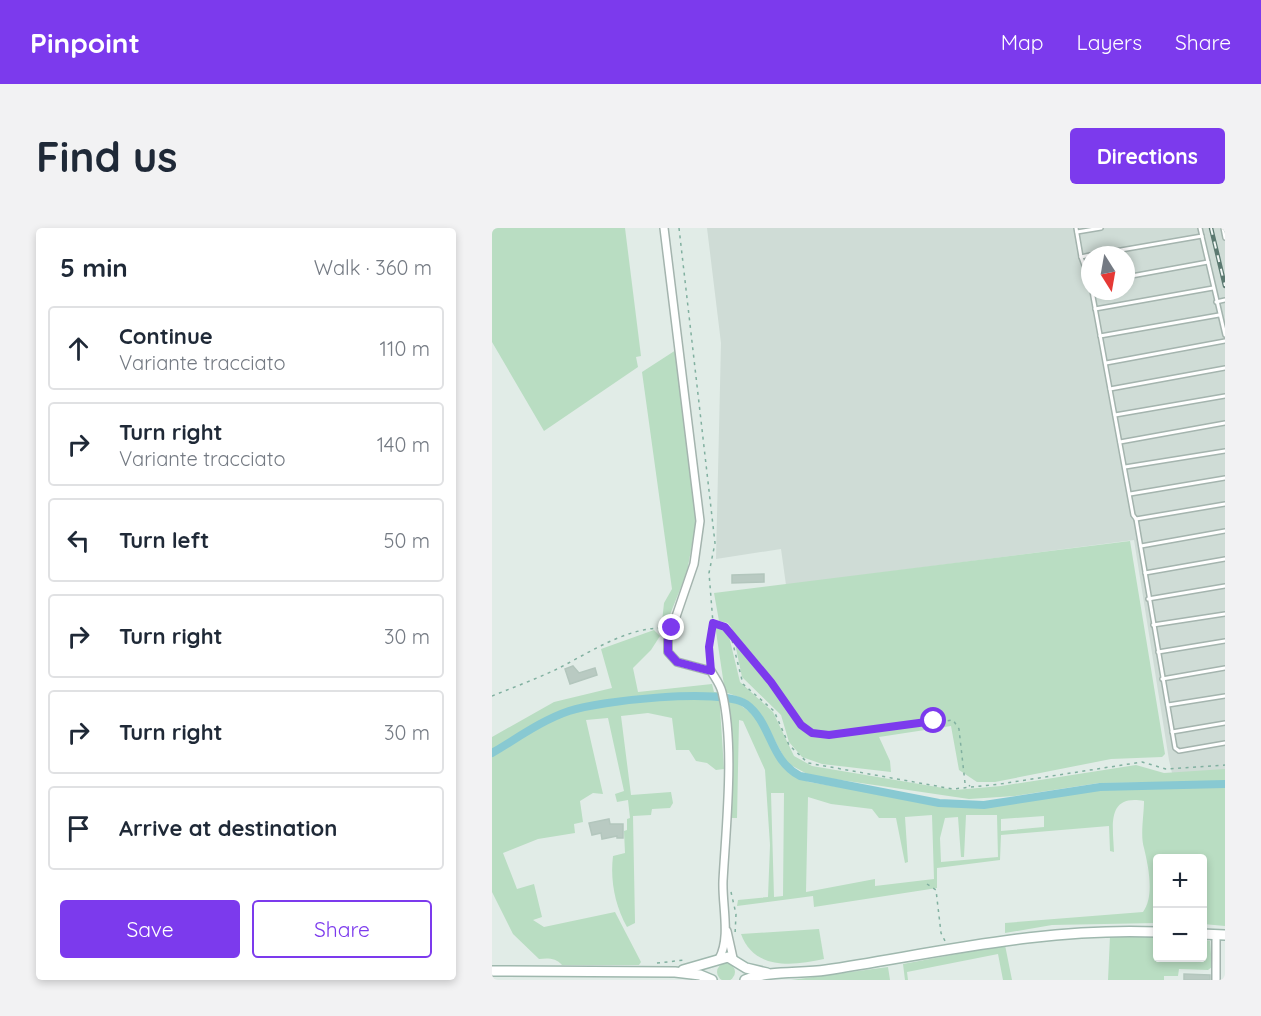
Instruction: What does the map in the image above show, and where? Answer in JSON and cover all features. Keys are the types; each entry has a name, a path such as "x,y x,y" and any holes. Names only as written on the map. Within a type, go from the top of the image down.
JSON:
{"main road":[{"path":"745,980 772,974 824,970 1007,938 1067,932 1114,930 1153,932"},
{"path":"675,972 717,961 737,962 772,974"},
{"path":"492,971 675,972 700,975 713,980 712,972 717,961"},
{"path":"737,962 739,980"}],"street":[{"path":"664,228 700,521 694,564 668,640 668,652 677,662 711,671 722,692 727,769 723,879 725,920 723,949 717,961"},
{"path":"725,920 737,962"},
{"path":"1216,980 1220,935"}],"lane":[{"path":"1081,252 1077,230 1101,228"},
{"path":"1200,228 1225,334"},
{"path":"1223,228 1225,237"},
{"path":"1135,247 1202,236"},
{"path":"1135,275 1208,262"},
{"path":"1095,309 1213,288"},
{"path":"1094,300 1141,546 1148,599 1175,748 1179,751 1225,743"},
{"path":"1216,302 1225,300"},
{"path":"1100,336 1219,315"},
{"path":"1105,363 1225,341"},
{"path":"1110,389 1225,368"},
{"path":"1115,415 1225,396"},
{"path":"1120,442 1225,423"},
{"path":"1125,467 1225,451"},
{"path":"1130,494 1225,478"},
{"path":"1136,519 1225,504"},
{"path":"1141,546 1225,531"},
{"path":"1145,573 1225,559"},
{"path":"1148,599 1225,586"},
{"path":"1153,625 1225,614"},
{"path":"1158,652 1225,641"},
{"path":"1162,678 1225,668"},
{"path":"1167,706 1225,696"},
{"path":"1172,732 1225,723"}],"path":[{"path":"680,228 715,543 709,573 713,622 709,647 711,671"},
{"path":"713,622 729,628 743,684 774,711 789,745 801,759 823,767 898,778 933,787 971,787 1142,762 1166,769 1225,765"},
{"path":"492,696 544,675 607,642 653,628 672,628"},
{"path":"731,636 771,682 801,725 812,733 836,735 953,720 959,729 965,783 971,787"},
{"path":"723,879 732,894 735,914 736,943 730,943"},
{"path":"927,884 936,890 941,933 950,948"},
{"path":"653,963 686,960"}],"shaded area":[{"path":"707,228 1225,228 1225,784 1175,786 1134,540 786,585 781,549 716,559 721,343"}],"green space":[{"path":"492,228 625,228 641,356 636,357 638,367 544,431 492,342"},
{"path":"676,350 696,522 687,572 669,617 662,622 664,603 672,589 642,372"},
{"path":"1130,541 1165,754 1162,757 1111,759 995,782 977,782 959,770 951,726 879,737 890,761 891,772 822,764 802,757 789,742 781,715 742,677 732,629 728,623 719,621 714,593"},
{"path":"715,625 721,625 728,632 740,682 773,712 794,756 812,766 955,790 1001,786 1136,765 1164,773 1225,769 1225,782 1099,783 1015,796 969,799 809,775 787,763 762,716 744,699 725,692"},
{"path":"654,630 660,636 651,650 633,668 638,692 712,684 714,692 719,692 724,769 716,770 707,763 696,761 689,750 676,750 672,718 648,713 621,716 631,795 671,792 673,803 670,808 652,809 651,815 633,816 635,923 627,927 617,902 612,865 613,856 625,853 624,831 627,830 627,819 630,818 628,800 617,802 615,794 624,791 608,718 586,720 603,794 593,793 580,801 583,822 574,824 575,833 538,839 503,853 517,889 534,884 542,917 533,920 544,927 615,912 641,962 639,965 562,965 552,959 539,959 513,934 492,892 492,737 554,702 612,688 601,649"},
{"path":"727,700 739,704 755,716 783,767 791,774 809,782 973,808 1102,789 1225,787 1225,926 1207,924 1207,854 1153,854 1153,923 1052,925 1005,933 1005,923 1143,912 1150,889 1142,837 1144,801 1123,802 1118,807 1113,823 1114,852 1110,851 1109,826 1001,835 1000,860 937,868 937,888 814,907 813,896 737,906 738,900 768,897 770,845 765,770 743,721 739,720 737,818 731,818","holes":["771,793 784,793 783,896 774,897","808,797 831,804 872,809 879,818 896,818 905,863 908,862 905,817 932,815 934,879 875,886 875,879 806,892","966,815 997,815 998,857 941,862 940,838 945,818 958,817 961,857 964,857","1044,816 1044,827 1001,831 1001,819"]},
{"path":"819,929 824,959 787,964 765,960 755,954 747,946 741,934"},
{"path":"1113,934 1153,936 1153,962 1207,962 1207,941 1210,941 1212,967 1208,970 1179,969 1178,976 1164,976 1164,980 1108,980 1110,936"},
{"path":"1005,945 1012,980 1003,980 998,954 907,972 908,980 905,980 903,964"},
{"path":"726,963 732,966 735,972 732,978 726,981 720,978 717,972 720,966"},
{"path":"888,967 890,980 791,980"}],"building":[{"path":"764,574 764,582 732,583 732,575"},
{"path":"573,666 579,673 595,668 597,675 570,684 565,669"},
{"path":"609,819 610,824 623,824 623,838 617,838 617,836 602,839 601,833 592,835 589,823"},
{"path":"1184,974 1210,975 1210,980 1184,980"}],"waterway":[{"path":"492,753 539,725 559,715 584,707 659,697 712,697 732,699 746,704 755,712 782,761 800,776 939,803 984,805 1100,787 1225,784"}],"railway":[{"path":"1211,228 1225,286"}],"route":[{"path":"672,628 668,640 668,652 677,662 711,671 709,647 713,623 725,627 771,682 801,725 812,733 829,735 934,721"}]}
